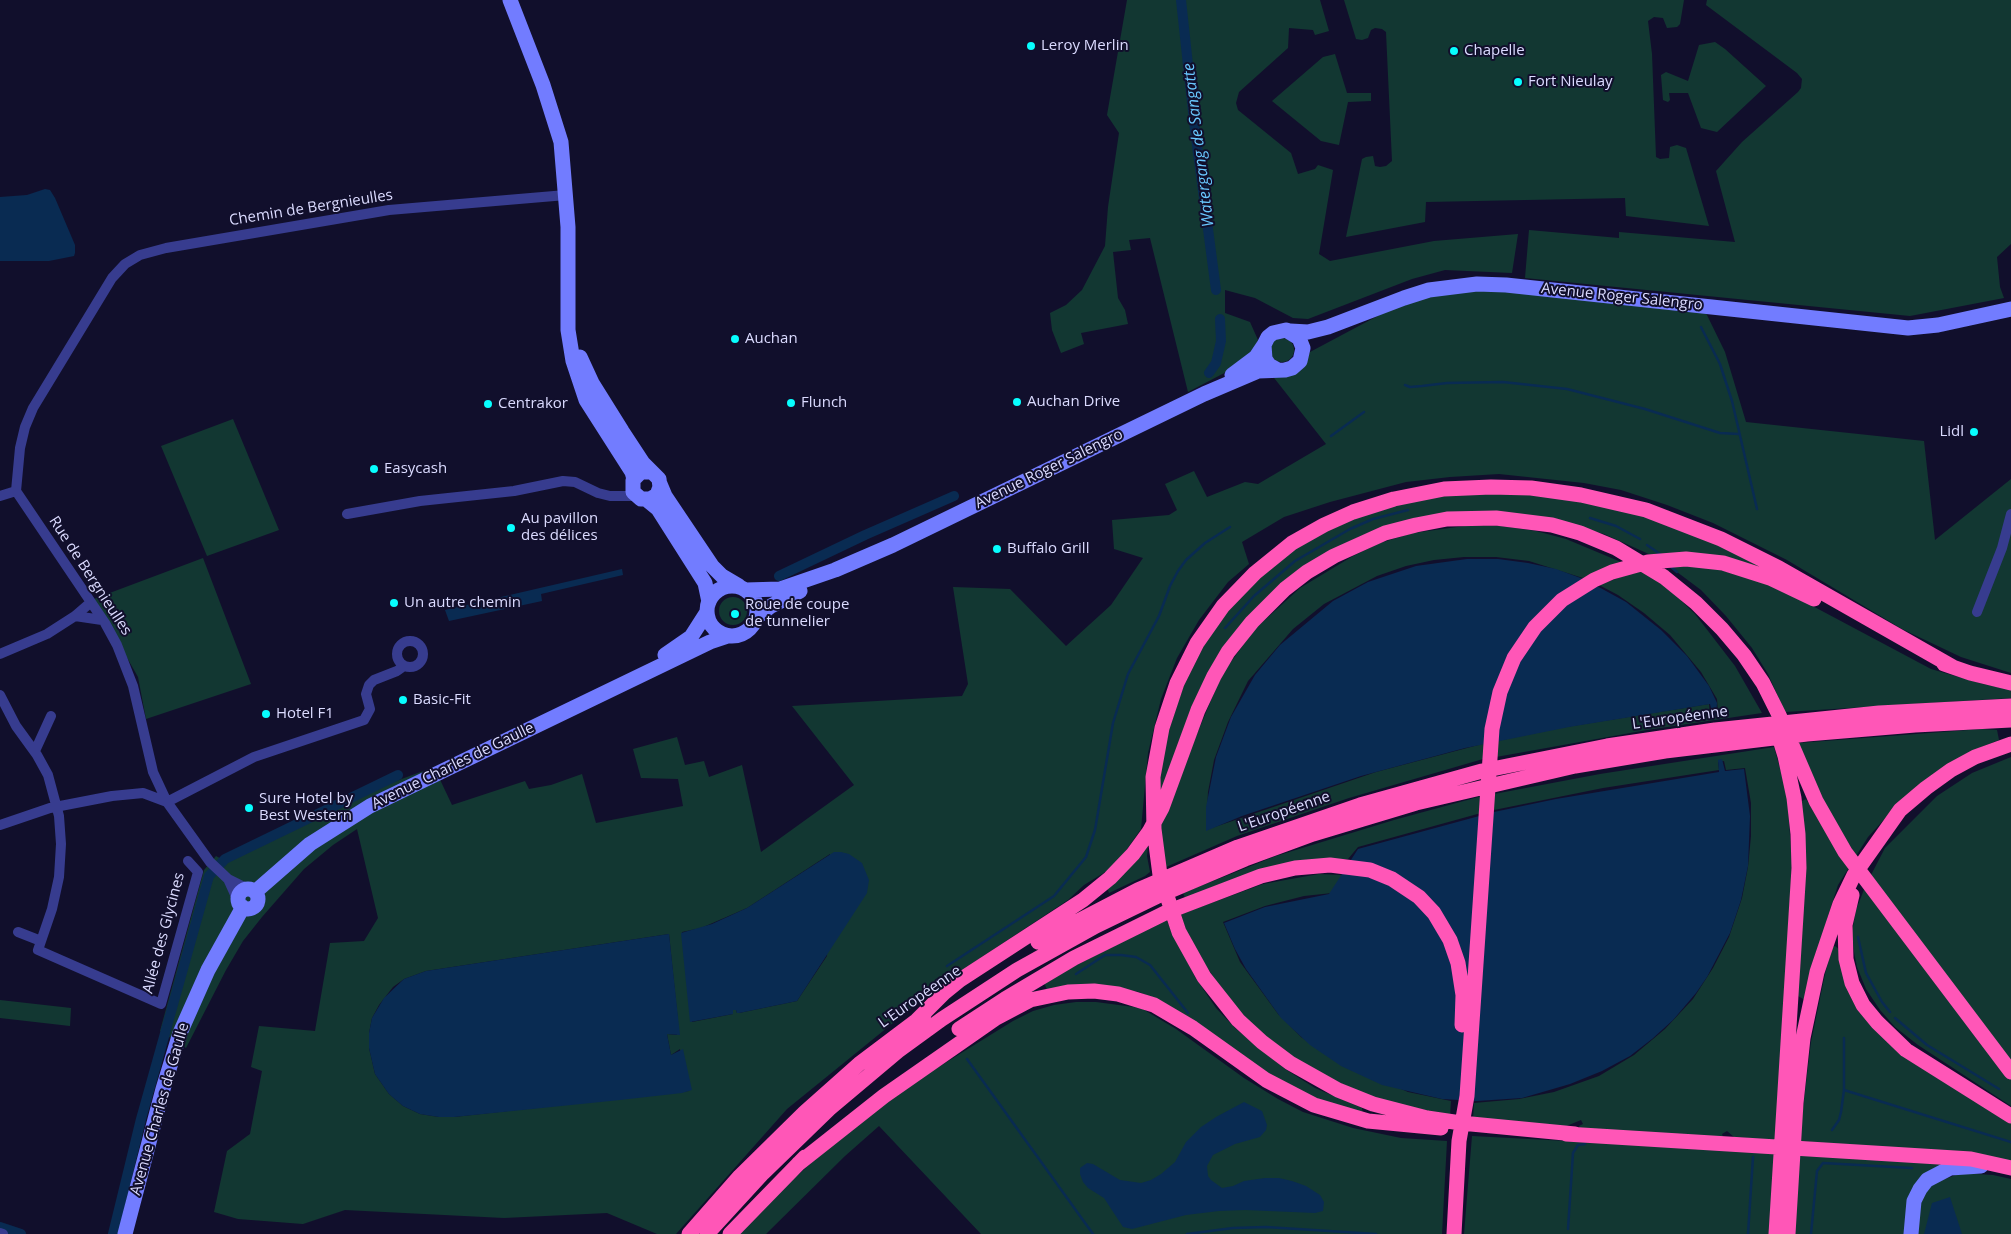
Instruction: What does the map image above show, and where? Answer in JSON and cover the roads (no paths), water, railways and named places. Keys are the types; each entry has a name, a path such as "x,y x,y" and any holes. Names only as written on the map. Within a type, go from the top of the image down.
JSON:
{"highway":[{"path":"1575,1134 1461,1124 1428,1118 1373,1104 1325,1084 1276,1054 1238,1020 1204,977 1179,932 1167,900 1160,875 1155,844 1152,796 1158,744 1177,683 1205,630 1242,584 1292,543 1324,524 1367,507 1429,492 1483,487 1539,489 1600,499 1670,518 1721,539 1771,563 1953,667"},
{"path":"917,1020 952,987 1065,913 1099,887 1127,861 1158,817 1198,710 1228,652 1252,622 1296,580 1334,556 1373,537 1416,524 1464,518 1518,519 1569,530 1616,548 1657,572 1696,603 1744,655 1767,697 1791,756 1838,841 2011,1072"},
{"path":"1454,1234 1458,1162 1467,1096 1492,729 1497,703 1514,658 1529,634 1548,612 1578,589 1612,572 1629,566 1666,559 1723,563 1770,578 1833,608 1895,642 1953,667 2011,683"},
{"name":"L'Européenne","path":"689,1234 740,1176 804,1112 859,1064 970,983 1025,949 1138,890 1256,840 1394,794 1482,771 1536,760 1689,734 1843,716 2011,706"},
{"name":"L'Européenne","path":"707,1234 751,1185 822,1115 884,1062 942,1020 1017,970 1096,926 1186,883 1245,859 1313,834 1416,803 1521,778 1611,760 1709,745 1807,734 1907,725 2011,720"},
{"path":"1776,1234 1789,1123 1805,1024 1825,943 1848,887 1900,810 1935,781 1975,758 2011,744"},
{"path":"1788,1234 1789,1123 1799,868 1791,756"},
{"path":"1878,840 1862,869 1855,887 1845,925 1846,959 1857,994 1877,1022 1906,1050 2011,1116"},
{"path":"730,1234 798,1164 850,1115 912,1064 970,1022 1046,974 1122,934 1193,901 1261,876 1303,867 1344,865 1381,874 1401,884 1419,897 1440,921 1455,952 1462,985 1463,1009 1457,1097 1460,1141"},
{"path":"798,1164 884,1096 996,1018 1030,1000 1056,993 1094,991 1118,994 1154,1005 1193,1028 1253,1072 1280,1089 1314,1105 1349,1116 1384,1123 1439,1128 1575,1134 1971,1160 2011,1168"}],"main road":[{"path":"510,0 560,135 566,195 567,307 570,348 581,388 589,405 632,472 637,489 658,509 705,583 713,627 728,636 736,636 746,632 753,625 756,618 756,603 752,596 722,576 712,566 671,506 656,478 642,461 589,376 577,349 567,307"},
{"name":"Avenue Roger Salengro","path":"1302,358 1314,343 1371,312 1429,290 1458,285 1489,284 1876,323 1908,328 1924,327 2011,309"},
{"name":"Avenue Roger Salengro","path":"1876,323 1926,321 2011,302"},
{"name":"Avenue Roger Salengro","path":"1290,331 1314,330 1371,312"},
{"path":"1279,330 1290,331 1299,338 1302,344 1302,358 1292,368 1278,370 1272,367 1265,359 1264,345 1268,337 1273,333 1279,330"},
{"name":"Avenue Roger Salengro","path":"1204,394 1253,360 1264,345"},
{"name":"Avenue Roger Salengro","path":"756,618 763,611 780,601 1204,394 1258,371 1278,370"},
{"path":"637,489 642,472 656,478"},
{"path":"637,489 657,495 656,478"},
{"name":"Avenue Roger Salengro","path":"742,588 771,590 786,588 818,577 893,545"},
{"path":"708,607 713,594 723,587 742,588"},
{"name":"Avenue Charles de Gaulle","path":"611,690 688,640 698,629 708,607"},
{"name":"Avenue Charles de Gaulle","path":"125,1234 162,1089 180,1033 208,970 246,897 310,844 360,811 710,642 728,636"},
{"path":"1911,1234 1912,1209 1916,1197 1922,1185 1932,1176 1955,1167 1986,1166 2011,1168"}],"street":[{"name":"Chemin de Bergnieulles","path":"16,491 18,454 28,420 40,394 108,283 120,268 134,258 160,249 389,210 566,195"},
{"path":"347,514 420,501 514,491 563,481 575,482 603,495 637,489"},
{"path":"0,496 16,491"},
{"name":"Rue de Bergnieulles","path":"16,491 117,645 129,674 157,783 167,802 210,862 246,897"},
{"path":"1977,612 2002,548 2011,514"},
{"path":"0,654 34,641 75,616 90,603"},
{"path":"75,616 102,620"},
{"path":"135,793 151,795 167,802 254,757 364,720 370,709 366,694 369,685 374,680 397,671 404,666"},
{"path":"0,695 16,726 48,775 58,806 61,836 59,877 54,901 41,941 18,932"},
{"path":"34,751 51,716"},
{"path":"0,825 58,806 135,793 157,783"},
{"name":"Allée des Glycines","path":"41,941 38,950 162,1004 198,872 188,861"},
{"name":"Rue de Bergnieulles","path":"225,877 246,897"}],"water":[{"path":"45,189 50,190 55,198 75,245 74,256 49,261 0,261 0,197 27,195"},
{"path":"1467,559 1498,559 1556,569 1586,580 1626,602 1661,630 1687,656 1709,686 1717,703 1716,716 1713,716 1710,704 1569,727 1465,748 1361,776 1242,816 1206,831 1206,807 1216,757 1231,717 1255,675 1280,645 1333,601 1368,582 1416,566"},
{"path":"622,569 623,575 541,594 542,601 449,621 445,610"},
{"path":"1722,759 1725,771 1744,769 1750,816 1748,866 1741,900 1730,933 1707,977 1673,1020 1630,1056 1602,1071 1570,1084 1522,1098 1477,1101 1442,1099 1382,1085 1341,1066 1310,1045 1281,1018 1246,969 1224,923 1265,907 1329,894 1358,849 1494,812 1556,799 1719,772 1718,760"},
{"path":"834,852 849,854 862,863 869,880 867,893 797,1001 739,1013 733,1010 733,1014 690,1022 681,933 712,924 747,908"},
{"path":"669,934 680,1035 667,1034 671,1055 683,1049 692,1090 682,1093 620,1100 439,1117 420,1114 403,1106 389,1094 375,1074 369,1048 372,1018 384,998 404,979 426,971"},
{"path":"1244,1102 1262,1111 1267,1125 1266,1130 1260,1137 1235,1144 1213,1155 1207,1166 1208,1176 1222,1188 1244,1181 1265,1178 1279,1178 1292,1181 1306,1186 1320,1195 1324,1202 1323,1211 1315,1213 1245,1210 1219,1211 1186,1215 1132,1229 1123,1227 1104,1198 1088,1188 1083,1182 1080,1168 1087,1163 1093,1164 1120,1180 1141,1183 1151,1180 1175,1162 1186,1142 1201,1127"},
{"path":"1950,1197 1962,1234 1924,1234 1932,1203"}],"waterway":[{"name":"Watergang de Sangatte","path":"1181,0 1195,130 1216,290"},
{"path":"1209,373 1216,363 1221,341 1220,319"},
{"path":"1701,327 1720,364 1732,401 1757,509"},
{"path":"1405,385 1410,387 1447,383 1503,382 1567,389 1645,409 1720,433 1739,434"},
{"path":"1331,436 1364,412"},
{"path":"779,576 865,535 954,496"},
{"path":"1225,628 1254,596 1295,561 1350,529 1373,519 1408,510"},
{"path":"1590,518 1616,526 1640,539"},
{"path":"947,966 1054,896 1086,857 1095,830 1113,723 1128,674 1159,616 1170,586 1178,571 1186,560 1205,543 1230,527"},
{"path":"1647,545 1660,554"},
{"path":"1670,566 1677,572"},
{"path":"113,1234 141,1119 209,876 225,859 398,775"},
{"path":"1858,937 1866,973 1882,1002 1890,1012"},
{"path":"1076,974 1105,955 1136,957 1150,965 1188,1013"},
{"path":"1895,1018 1927,1045 1999,1089"},
{"path":"1844,1038 1844,1090 2011,1142"},
{"path":"967,1059 1093,1234"},
{"path":"1832,1130 1839,1120 1844,1090"},
{"path":"1568,1229 1573,1153 1578,1145 1585,1144"},
{"path":"1748,1234 1753,1157"},
{"path":"1811,1234 1817,1171 1823,1163 1912,1168"},
{"name":"Watergang de Sangatte","path":"0,1227 21,1234"},
{"path":"1187,1234 1233,1228 1266,1227 1376,1234"}],"place":[{"name":"Leroy Merlin","path":"1031,46"},
{"name":"Chapelle","path":"1454,51"},
{"name":"Fort Nieulay","path":"1518,82"},
{"name":"Auchan","path":"735,339"},
{"name":"Auchan Drive","path":"1017,402"},
{"name":"Flunch","path":"791,403"},
{"name":"Centrakor","path":"488,404"},
{"name":"Lidl","path":"1974,432"},
{"name":"Easycash","path":"374,469"},
{"name":"Au pavillon des délices","path":"511,528"},
{"name":"Buffalo Grill","path":"997,549"},
{"name":"Un autre chemin","path":"394,603"},
{"name":"Roue de coupe de tunnelier","path":"735,614"},
{"name":"Basic-Fit","path":"403,700"},
{"name":"Hotel F1","path":"266,714"},
{"name":"Sure Hotel by Best Western","path":"249,808"}]}
